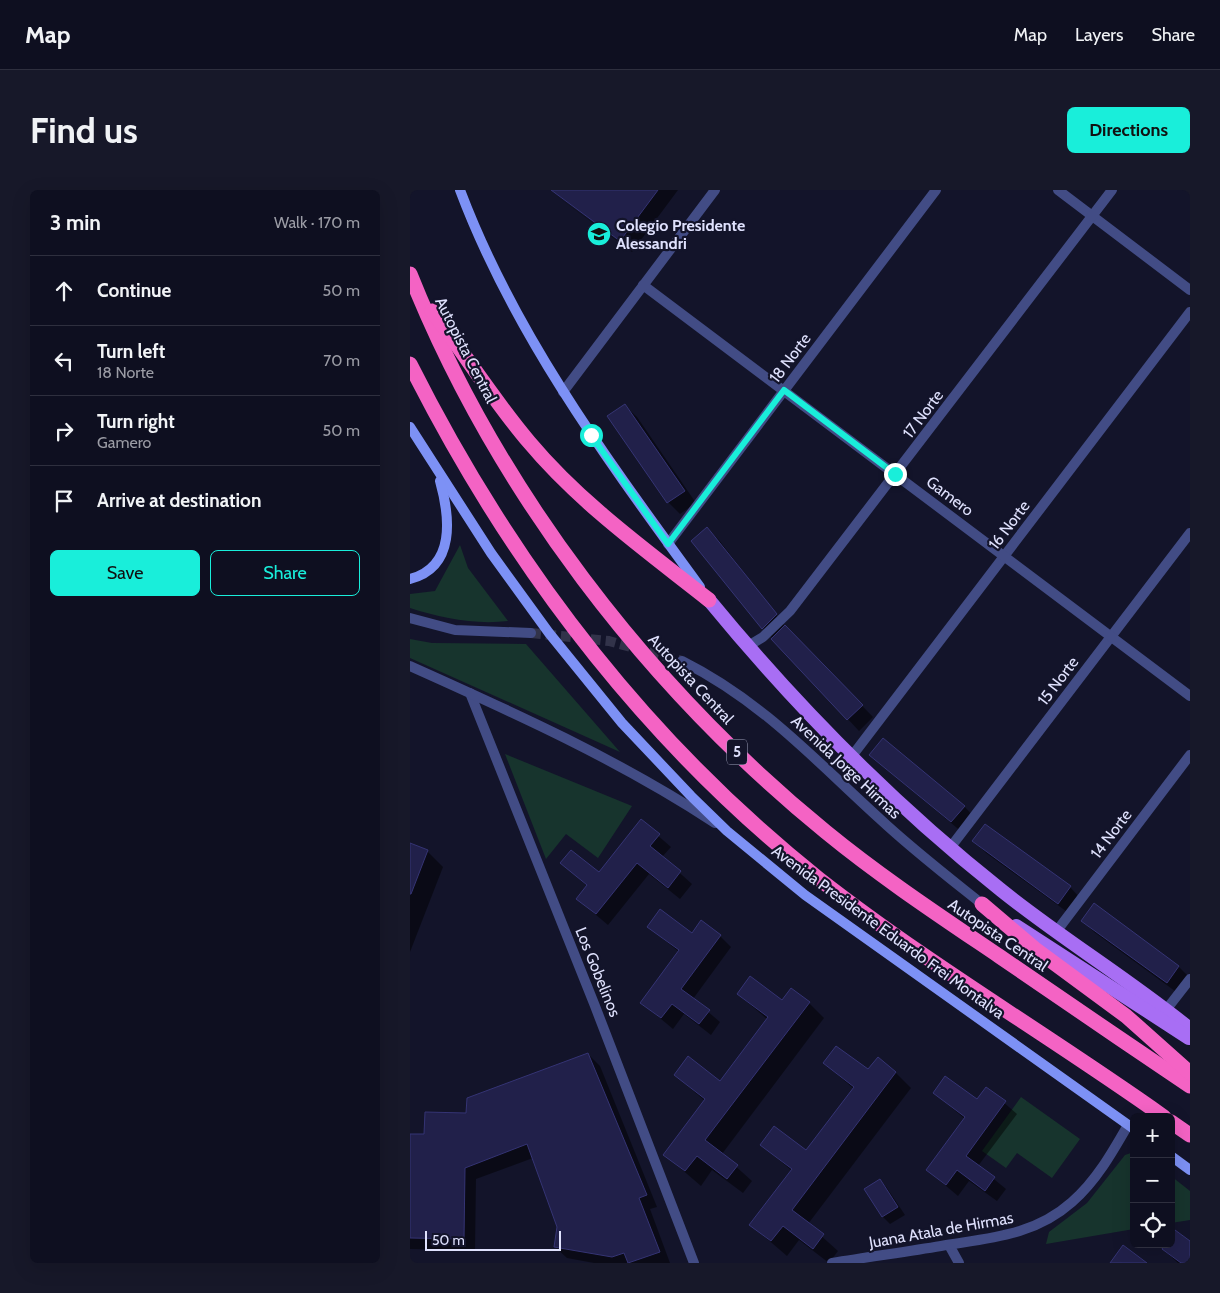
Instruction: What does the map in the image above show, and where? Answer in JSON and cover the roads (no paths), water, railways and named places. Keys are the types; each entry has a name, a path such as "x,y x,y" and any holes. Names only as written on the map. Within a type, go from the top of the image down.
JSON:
{"highway":[{"name":"Autopista Central","path":"410,274 470,401 544,523 571,562 628,635 707,722 785,796 867,864 1190,1086"},
{"path":"417,292 511,420 549,464 616,525 709,600"},
{"path":"410,364 457,452 487,503 551,599 616,683 687,762 772,840 866,914 1158,1113"},
{"path":"982,904 1034,950 1126,1016 1190,1073"},
{"path":"1175,1125 1190,1135"}],"main road":[{"path":"460,190 499,277 562,392 709,600 748,646 852,756 950,848 1056,932 1190,1029"},
{"name":"Avenida Presidente Eduardo Frei Montalva","path":"410,427 438,473 524,599 589,684 656,760 728,831 784,879 839,921 1130,1126"},
{"path":"410,579 423,574 437,563 446,542 446,508 438,473"},
{"path":"982,904 1190,1038"},
{"path":"1174,1158 1190,1170"}],"street":[{"path":"562,392 715,190"},
{"name":"18 Norte","path":"668,544 936,190"},
{"path":"1058,190 1190,290"},
{"name":"17 Norte","path":"748,646 763,637 790,611 1112,190"},
{"name":"Gamero","path":"644,285 1190,696"},
{"name":"16 Norte","path":"852,756 1190,312"},
{"name":"15 Norte","path":"950,848 1190,533"},
{"path":"410,618 455,630 531,633"},
{"name":"Avenida Jorge Hirmas","path":"682,661 728,686 765,713 901,838 982,904"},
{"path":"410,666 606,758 728,831"},
{"name":"Los Gobelinos","path":"470,693 595,1006 694,1263"},
{"name":"14 Norte","path":"1056,932 1190,755"},
{"path":"1166,1010 1190,979"},
{"name":"Juana Atala de Hirmas","path":"832,1263 1013,1235 1034,1227 1057,1214 1084,1190 1099,1173 1130,1128"},
{"path":"950,1245 959,1263"}],"tunnel":[{"path":"531,633 609,641 682,661"}],"place":[{"name":"Colegio Presidente Alessandri","path":"599,234"}]}
